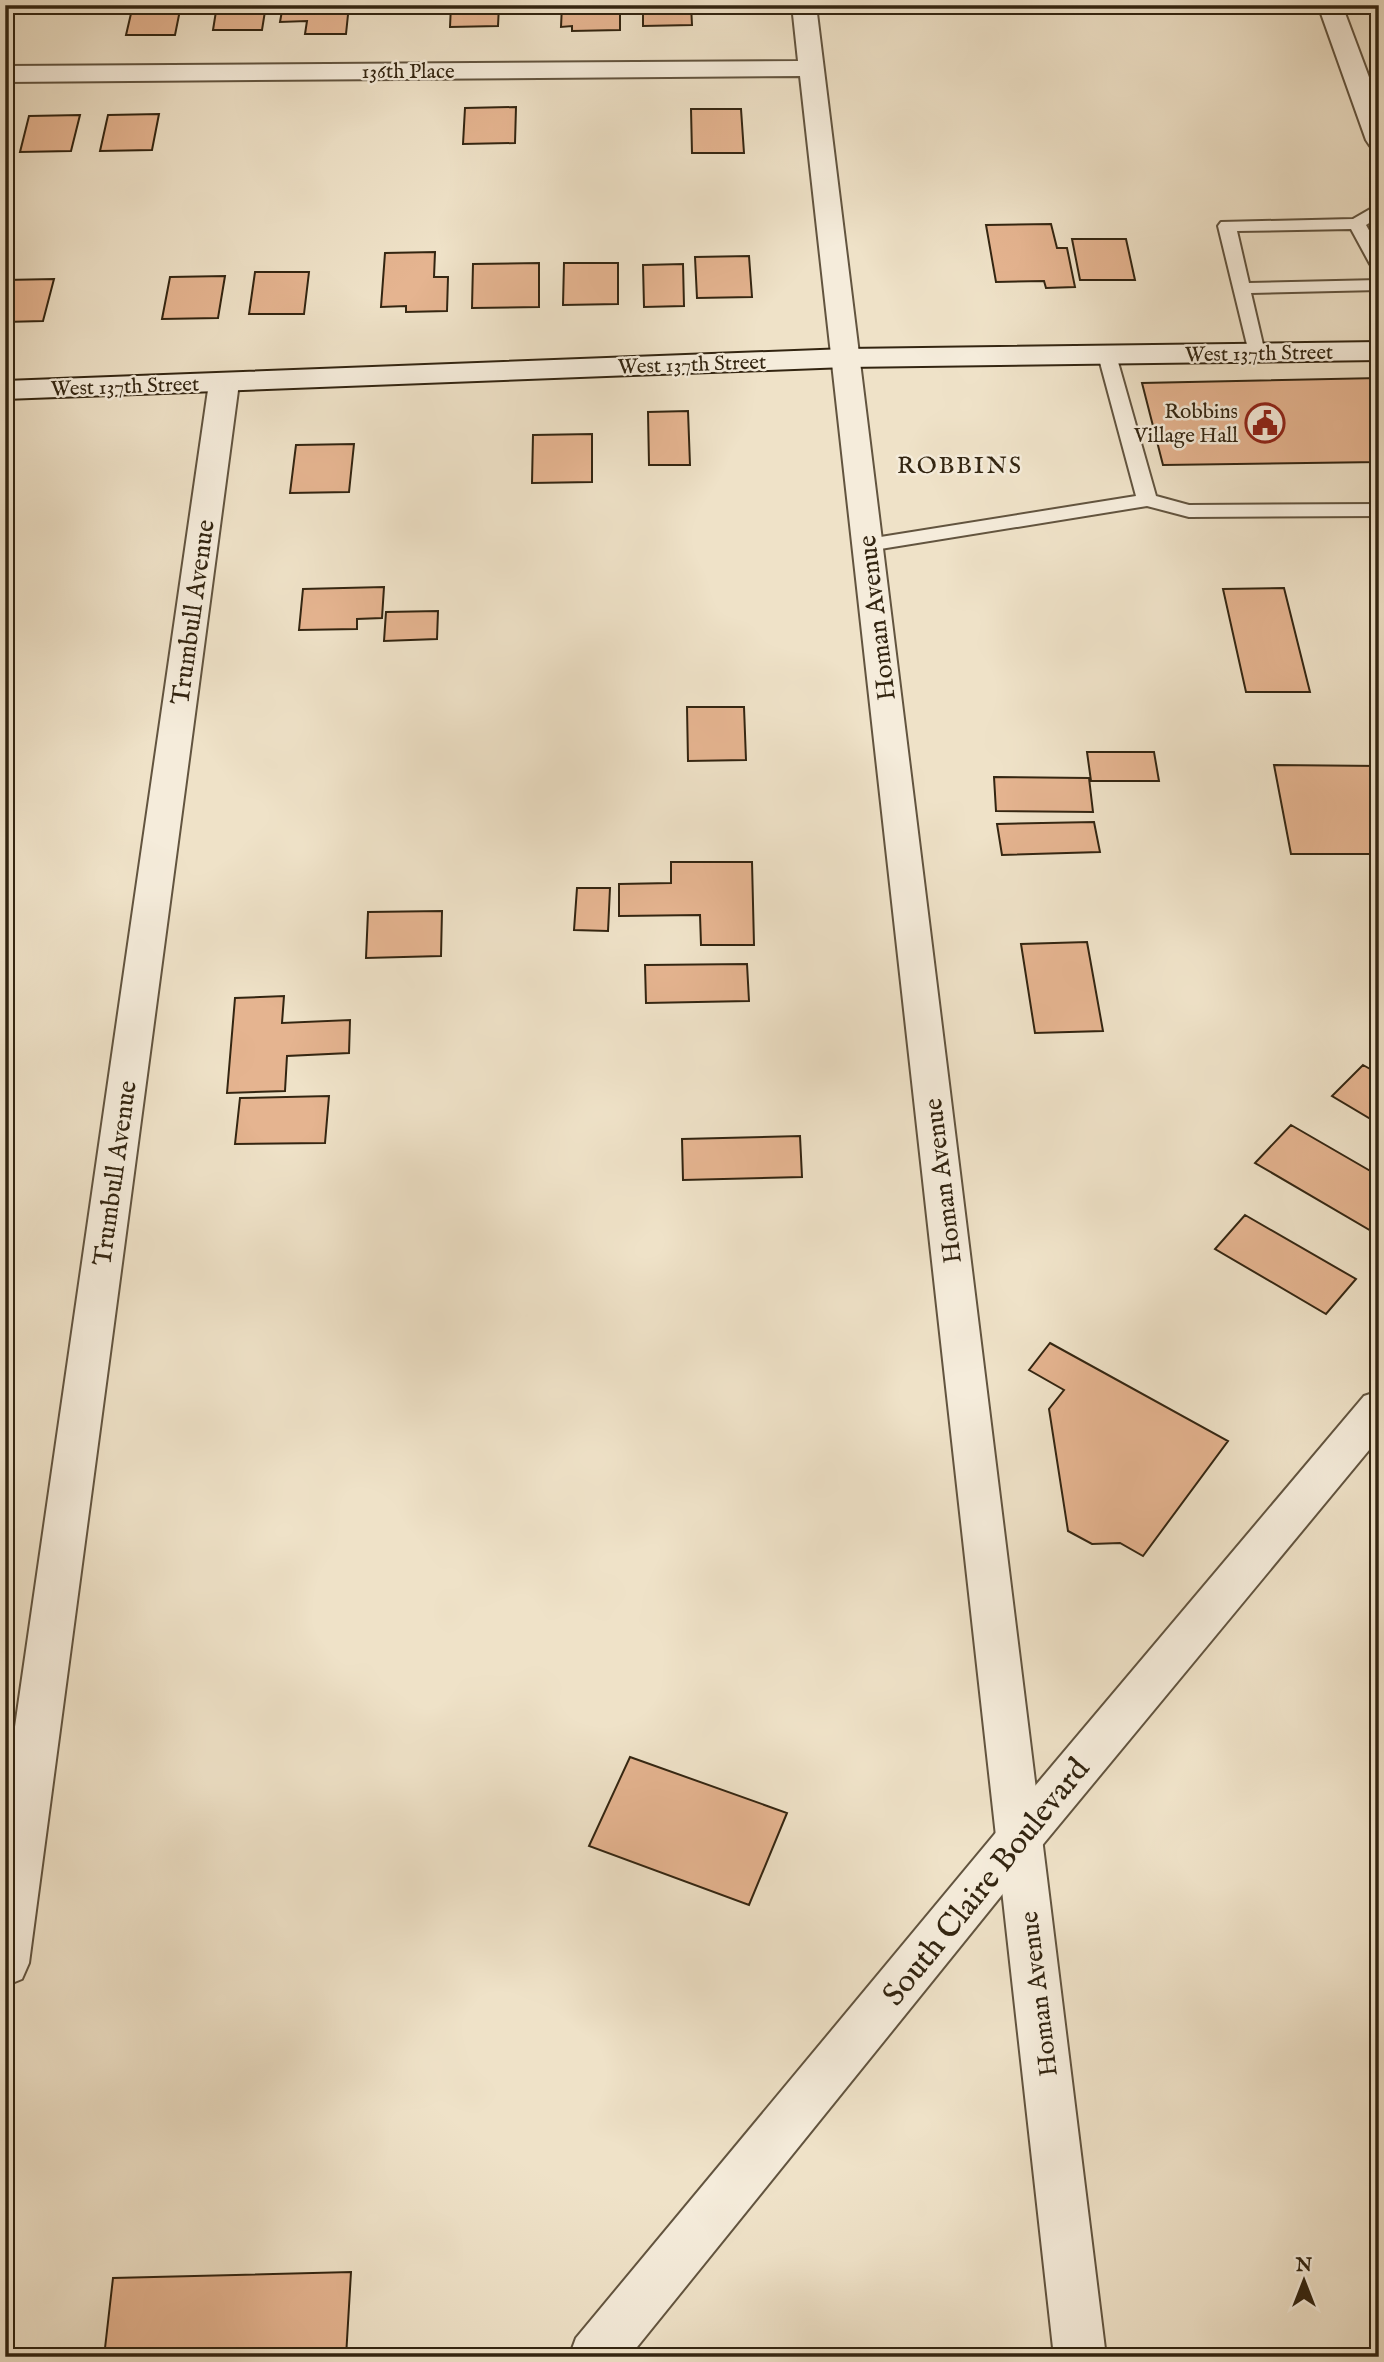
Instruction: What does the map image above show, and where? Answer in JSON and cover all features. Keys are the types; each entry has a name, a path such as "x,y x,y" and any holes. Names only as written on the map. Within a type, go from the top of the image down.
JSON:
{"street":[{"name":"Homan Avenue","path":"804,5 1080,2357"},
{"path":"1330,5 1379,141"},
{"name":"136th Place","path":"5,74 811,68"},
{"name":"West 137th Street","path":"5,390 846,358 1379,351"},
{"name":"Trumbull Avenue","path":"5,1964 223,383"},
{"name":"South Claire Boulevard","path":"595,2357 1019,1839 1379,1408"}],"lane":[{"path":"1256,353 1227,226 1357,224 1379,209"},
{"path":"1357,224 1379,264"},
{"path":"1241,288 1379,285"},
{"path":"1107,355 1147,500"},
{"path":"868,545 1147,500 1189,511 1379,510"}],"building":[{"path":"133,5 181,5 175,35 126,35"},
{"path":"217,5 266,5 262,30 213,30"},
{"path":"283,5 349,5 346,34 305,34 307,21 280,22"},
{"path":"451,5 499,5 498,26 450,27"},
{"path":"562,5 620,5 620,30 572,31 572,26 561,27"},
{"path":"643,5 691,5 692,25 643,26"},
{"path":"516,107 515,143 463,144 465,108"},
{"path":"691,109 741,109 744,153 692,153"},
{"path":"159,114 152,150 100,151 108,115"},
{"path":"80,115 71,151 20,152 29,116"},
{"path":"1051,224 1057,248 1067,248 1075,287 1046,288 1044,281 996,282 986,225"},
{"path":"1072,239 1126,239 1135,280 1080,280"},
{"path":"435,252 434,277 448,277 447,311 406,312 406,306 381,307 385,253"},
{"path":"749,256 752,297 697,298 695,257"},
{"path":"539,263 539,307 472,308 473,264"},
{"path":"564,263 618,263 618,304 563,305"},
{"path":"683,264 684,306 644,307 643,265"},
{"path":"255,272 309,272 304,314 249,314"},
{"path":"225,276 218,318 162,319 170,277"},
{"path":"54,279 43,321 5,322 5,280"},
{"name":"Robbins Village Hall","path":"1379,378 1379,462 1163,465 1142,383"},
{"path":"688,411 690,465 649,465 648,412"},
{"path":"592,434 592,482 532,483 533,435"},
{"path":"354,444 349,492 290,493 296,445"},
{"path":"384,587 382,618 357,619 357,629 299,630 303,589"},
{"path":"1284,588 1310,692 1246,692 1223,589"},
{"path":"438,611 437,639 384,641 386,612"},
{"path":"687,707 744,707 746,760 688,761"},
{"path":"1087,752 1154,752 1159,781 1091,781"},
{"path":"1274,765 1379,766 1379,854 1291,854"},
{"path":"994,777 1089,778 1093,812 996,811"},
{"path":"1094,822 1100,852 1002,855 997,824"},
{"path":"671,862 752,862 754,945 701,945 700,915 619,916 619,884 671,883"},
{"path":"577,888 610,888 608,931 574,930"},
{"path":"442,911 441,956 366,958 368,912"},
{"path":"1087,942 1103,1031 1035,1033 1021,944"},
{"path":"747,964 749,1001 646,1003 645,965"},
{"path":"284,996 282,1023 350,1020 349,1053 287,1056 285,1091 227,1093 235,998"},
{"path":"1363,1065 1379,1074 1379,1124 1332,1096"},
{"path":"329,1096 325,1143 235,1144 240,1098"},
{"path":"1291,1125 1379,1176 1379,1226 1373,1232 1255,1163"},
{"path":"800,1136 802,1177 683,1180 682,1139"},
{"path":"1245,1215 1356,1279 1326,1314 1215,1249"},
{"path":"1050,1343 1228,1441 1143,1556 1120,1543 1092,1544 1068,1531 1049,1409 1064,1390 1029,1370"},
{"path":"630,1757 787,1813 749,1905 589,1846"},
{"path":"351,2272 346,2357 104,2357 113,2278"}],"place":[{"name":"Robbins Village Hall","path":"1265,423"}],"district":[{"name":"ROBBINS","path":"960,465"}]}
